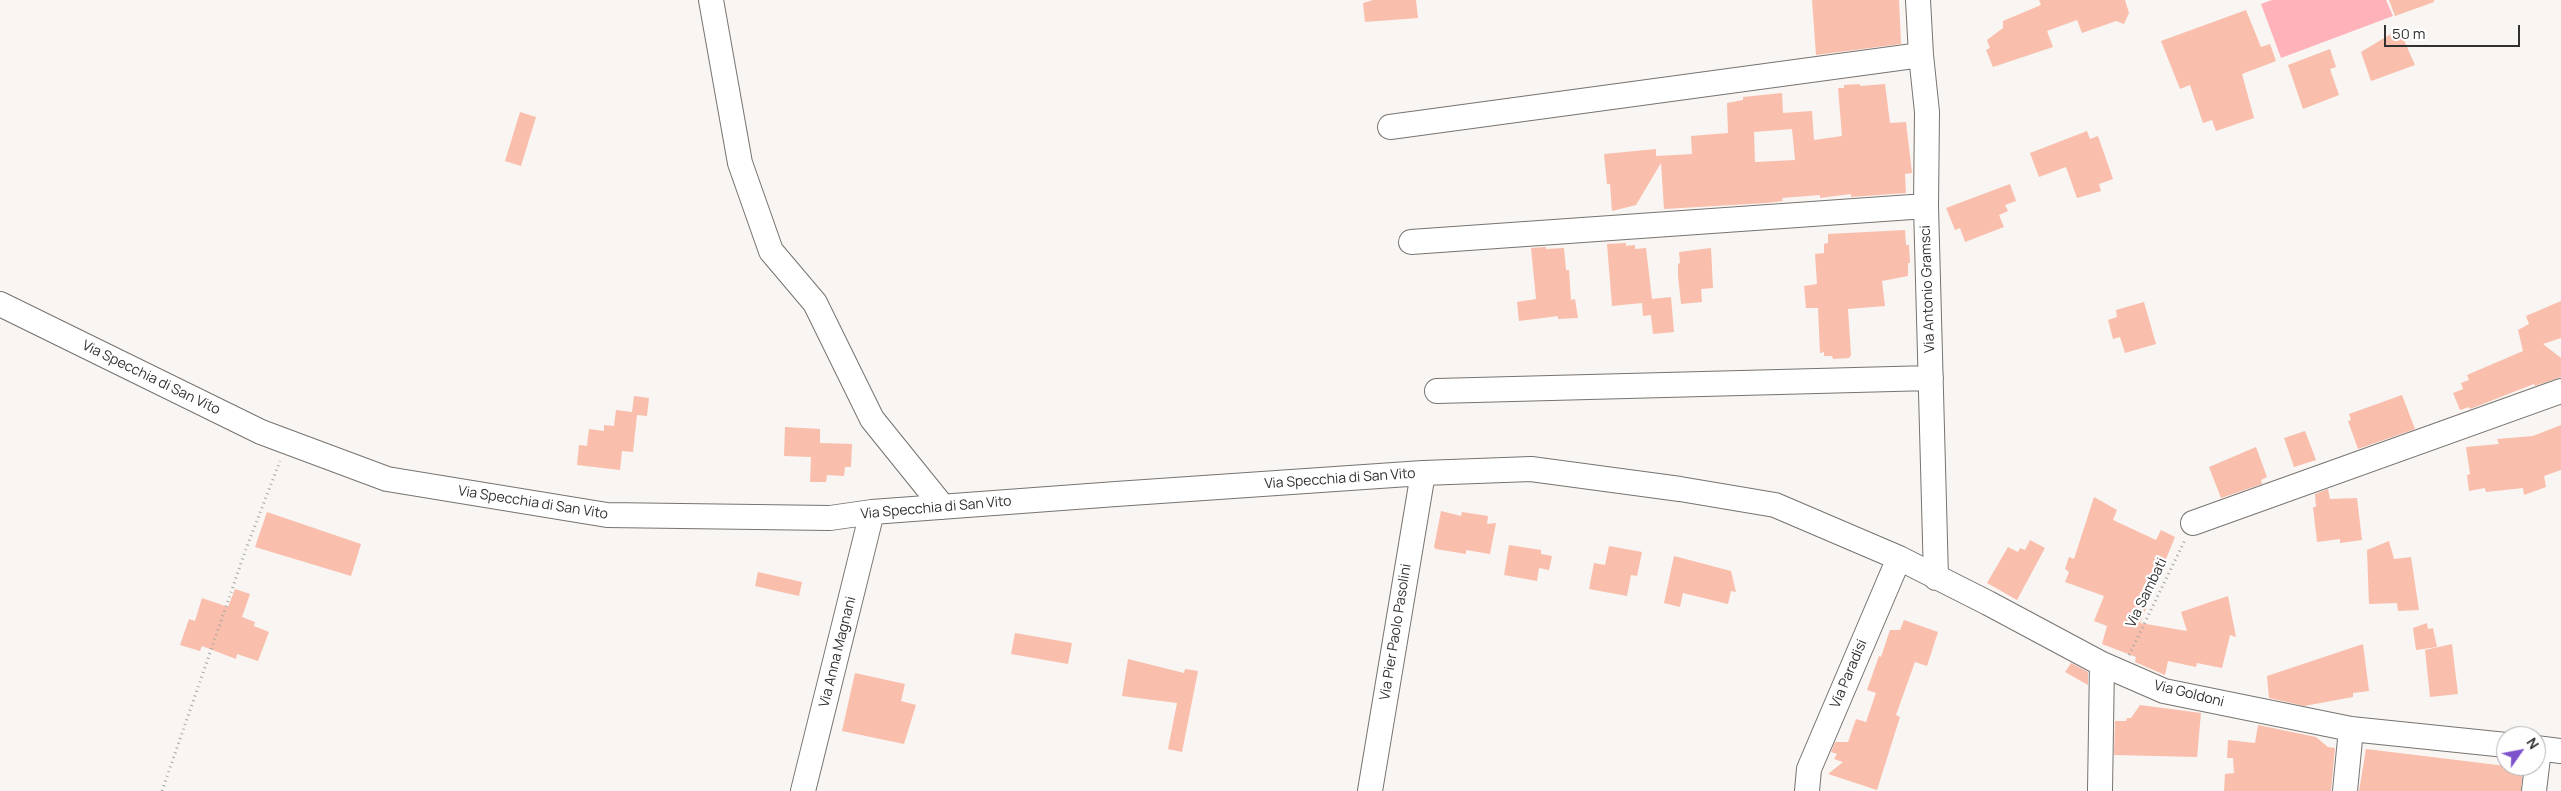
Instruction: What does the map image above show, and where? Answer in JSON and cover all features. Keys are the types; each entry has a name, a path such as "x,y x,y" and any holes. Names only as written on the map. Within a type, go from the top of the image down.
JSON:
{"street":[{"path":"711,0 740,163 771,251 815,303 872,419 942,507"},
{"name":"Via Antonio Gramsci","path":"1918,0 1920,55 1927,112 1926,206 1936,578"},
{"path":"1390,127 1920,55"},
{"path":"1412,242 1926,206"},
{"name":"Via Specchia di San Vito","path":"0,304 261,432 387,479 607,515 830,518 872,512 1423,473 1532,469 1680,489 1775,505 1899,558"},
{"path":"1437,392 1931,378"},
{"path":"2193,523 2561,391"},
{"name":"Via Pier Paolo Pasolini","path":"1370,791 1423,473"},
{"name":"Via Anna Magnani","path":"803,791 872,512"},
{"name":"Via Goldoni","path":"1899,558 2112,668 2164,690 2352,729 2496,744"},
{"name":"Via Paradisi","path":"1807,791 1809,769 1899,558"},
{"path":"2100,791 2112,668"},
{"path":"2345,791 2352,729"},
{"path":"2534,791 2538,776"}],"path":[{"path":"162,791 246,549 287,442"},
{"name":"Via Sambati","path":"2112,668 2193,523"}],"shaded area":[{"path":"2272,0 2386,0 2393,16 2281,58 2261,4"}],"building":[{"path":"1373,0 1416,0 1418,18 1365,22 1363,3"},
{"path":"1812,0 1899,0 1901,44 1816,55"},
{"path":"2039,0 2125,0 2129,13 2124,24 2116,21 2082,33 2077,20 2047,31 2053,47 1993,67 1986,50 1990,48 1987,40 2003,28 2003,21 2041,5"},
{"path":"2389,0 2434,0 2434,2 2395,16"},
{"path":"2246,10 2261,47 2270,44 2276,61 2242,74 2254,118 2216,131 2212,120 2203,123 2190,85 2180,89 2161,41"},
{"path":"2399,29 2415,65 2371,81 2361,52"},
{"path":"2330,49 2336,67 2330,69 2339,95 2303,109 2288,65"},
{"path":"1885,84 1890,123 1906,122 1912,173 1905,174 1906,193 1851,197 1851,194 1820,198 1820,195 1782,198 1783,201 1766,203 1664,209 1661,163 1636,205 1612,211 1610,184 1607,184 1604,154 1656,149 1656,156 1692,154 1691,136 1728,133 1727,103 1743,100 1743,97 1782,93 1783,113 1812,111 1814,140 1842,136 1838,88 1844,88 1844,85","holes":["1792,129 1795,160 1755,162 1754,132"]},
{"path":"520,112 536,117 521,166 505,161"},
{"path":"2087,131 2090,139 2098,136 2113,179 2099,184 2101,191 2077,198 2066,167 2039,177 2030,153"},
{"path":"2010,184 2016,201 2005,205 2008,211 1999,215 2004,227 1965,242 1960,228 1955,230 1946,208"},
{"path":"1905,230 1906,245 1909,245 1910,263 1908,263 1908,276 1882,281 1885,306 1848,309 1851,355 1849,358 1833,359 1832,356 1824,356 1824,352 1820,353 1818,308 1806,308 1804,286 1817,284 1815,254 1824,253 1824,244 1828,243 1828,234"},
{"path":"1626,243 1626,246 1635,245 1635,249 1646,248 1652,299 1671,297 1674,332 1653,334 1651,315 1643,316 1642,303 1612,306 1607,244"},
{"path":"1546,247 1546,249 1564,248 1566,270 1569,270 1571,300 1575,299 1578,318 1558,319 1558,316 1519,321 1517,302 1536,299 1531,248"},
{"path":"1711,248 1713,288 1701,289 1702,302 1681,304 1678,276 1679,252"},
{"path":"2561,301 2561,338 2543,344 2561,358 2561,377 2535,386 2534,384 2470,409 2469,407 2460,410 2453,393 2463,389 2461,383 2469,380 2467,375 2523,351 2518,330 2529,324 2526,316"},
{"path":"2144,302 2156,344 2125,353 2120,337 2113,339 2108,320 2117,317 2116,310"},
{"path":"2402,395 2415,429 2358,449 2348,421 2351,420 2349,414"},
{"path":"634,396 649,398 647,416 637,415 633,452 622,451 620,470 577,465 579,445 587,446 589,429 604,431 604,425 614,426 616,410 632,412"},
{"path":"2561,425 2561,470 2544,476 2546,487 2524,495 2523,488 2486,492 2485,488 2469,491 2467,475 2470,474 2466,447 2499,444 2497,439 2533,436"},
{"path":"785,427 820,429 820,443 852,444 851,467 845,467 844,476 827,475 826,482 810,482 811,457 784,456"},
{"path":"2305,431 2316,460 2294,467 2284,438"},
{"path":"2256,447 2267,477 2261,480 2262,484 2221,498 2209,467"},
{"path":"2328,489 2330,499 2357,498 2362,540 2340,543 2340,539 2317,542 2313,507 2316,507 2315,494"},
{"path":"2094,497 2117,510 2113,520 2156,540 2161,530 2175,537 2140,623 2187,631 2181,612 2228,596 2236,637 2230,635 2222,668 2197,663 2196,667 2168,661 2165,675 2135,662 2136,657 2102,644 2107,626 2094,621 2104,596 2065,582 2069,572 2065,569 2069,557 2074,559"},
{"path":"1441,511 1461,516 1462,512 1488,516 1487,524 1496,523 1490,554 1466,550 1466,554 1436,549 1434,547"},
{"path":"267,512 361,544 351,576 255,547"},
{"path":"2030,540 2045,548 2017,600 1987,583 2008,547 2018,552 2020,548 2025,550"},
{"path":"2389,541 2394,559 2411,557 2419,610 2398,611 2397,603 2369,604 2367,550"},
{"path":"1509,545 1541,550 1541,554 1552,556 1549,570 1539,568 1537,581 1504,575"},
{"path":"1609,546 1642,552 1637,576 1631,575 1627,596 1589,589 1594,563 1605,565"},
{"path":"1674,556 1731,571 1736,592 1731,591 1728,604 1683,593 1680,607 1664,603"},
{"path":"758,572 802,582 799,596 755,586"},
{"path":"235,589 250,594 242,617 255,622 254,626 269,632 258,661 237,654 236,659 202,646 200,651 180,645 189,619 195,621 202,598 228,607"},
{"path":"1904,620 1938,632 1927,666 1915,662 1896,715 1900,717 1877,790 1828,774 1843,762 1834,759 1837,754 1831,752 1835,742 1848,742 1856,719 1866,722 1876,693 1867,690 1879,656 1881,657 1890,630 1900,630"},
{"path":"2427,623 2428,629 2433,628 2437,647 2416,650 2413,628"},
{"path":"1015,633 1072,643 1068,664 1011,654"},
{"path":"2363,644 2369,691 2353,693 2353,697 2304,706 2269,698 2267,676"},
{"path":"2452,644 2458,694 2430,697 2425,650"},
{"path":"1128,659 1184,673 1185,669 1198,671 1182,752 1168,749 1177,703 1122,696"},
{"path":"2071,663 2088,672 2088,685 2065,672"},
{"path":"855,673 905,684 901,701 916,705 904,744 842,731"},
{"path":"2140,705 2201,713 2197,757 2114,755 2115,721 2126,721 2127,718 2131,718"},
{"path":"2258,725 2316,737 2328,747 2335,748 2331,791 2224,791 2225,774 2234,773 2233,758 2227,758 2228,740 2255,743"},
{"path":"2366,749 2496,765 2496,776 2522,776 2521,791 2359,791"}]}
